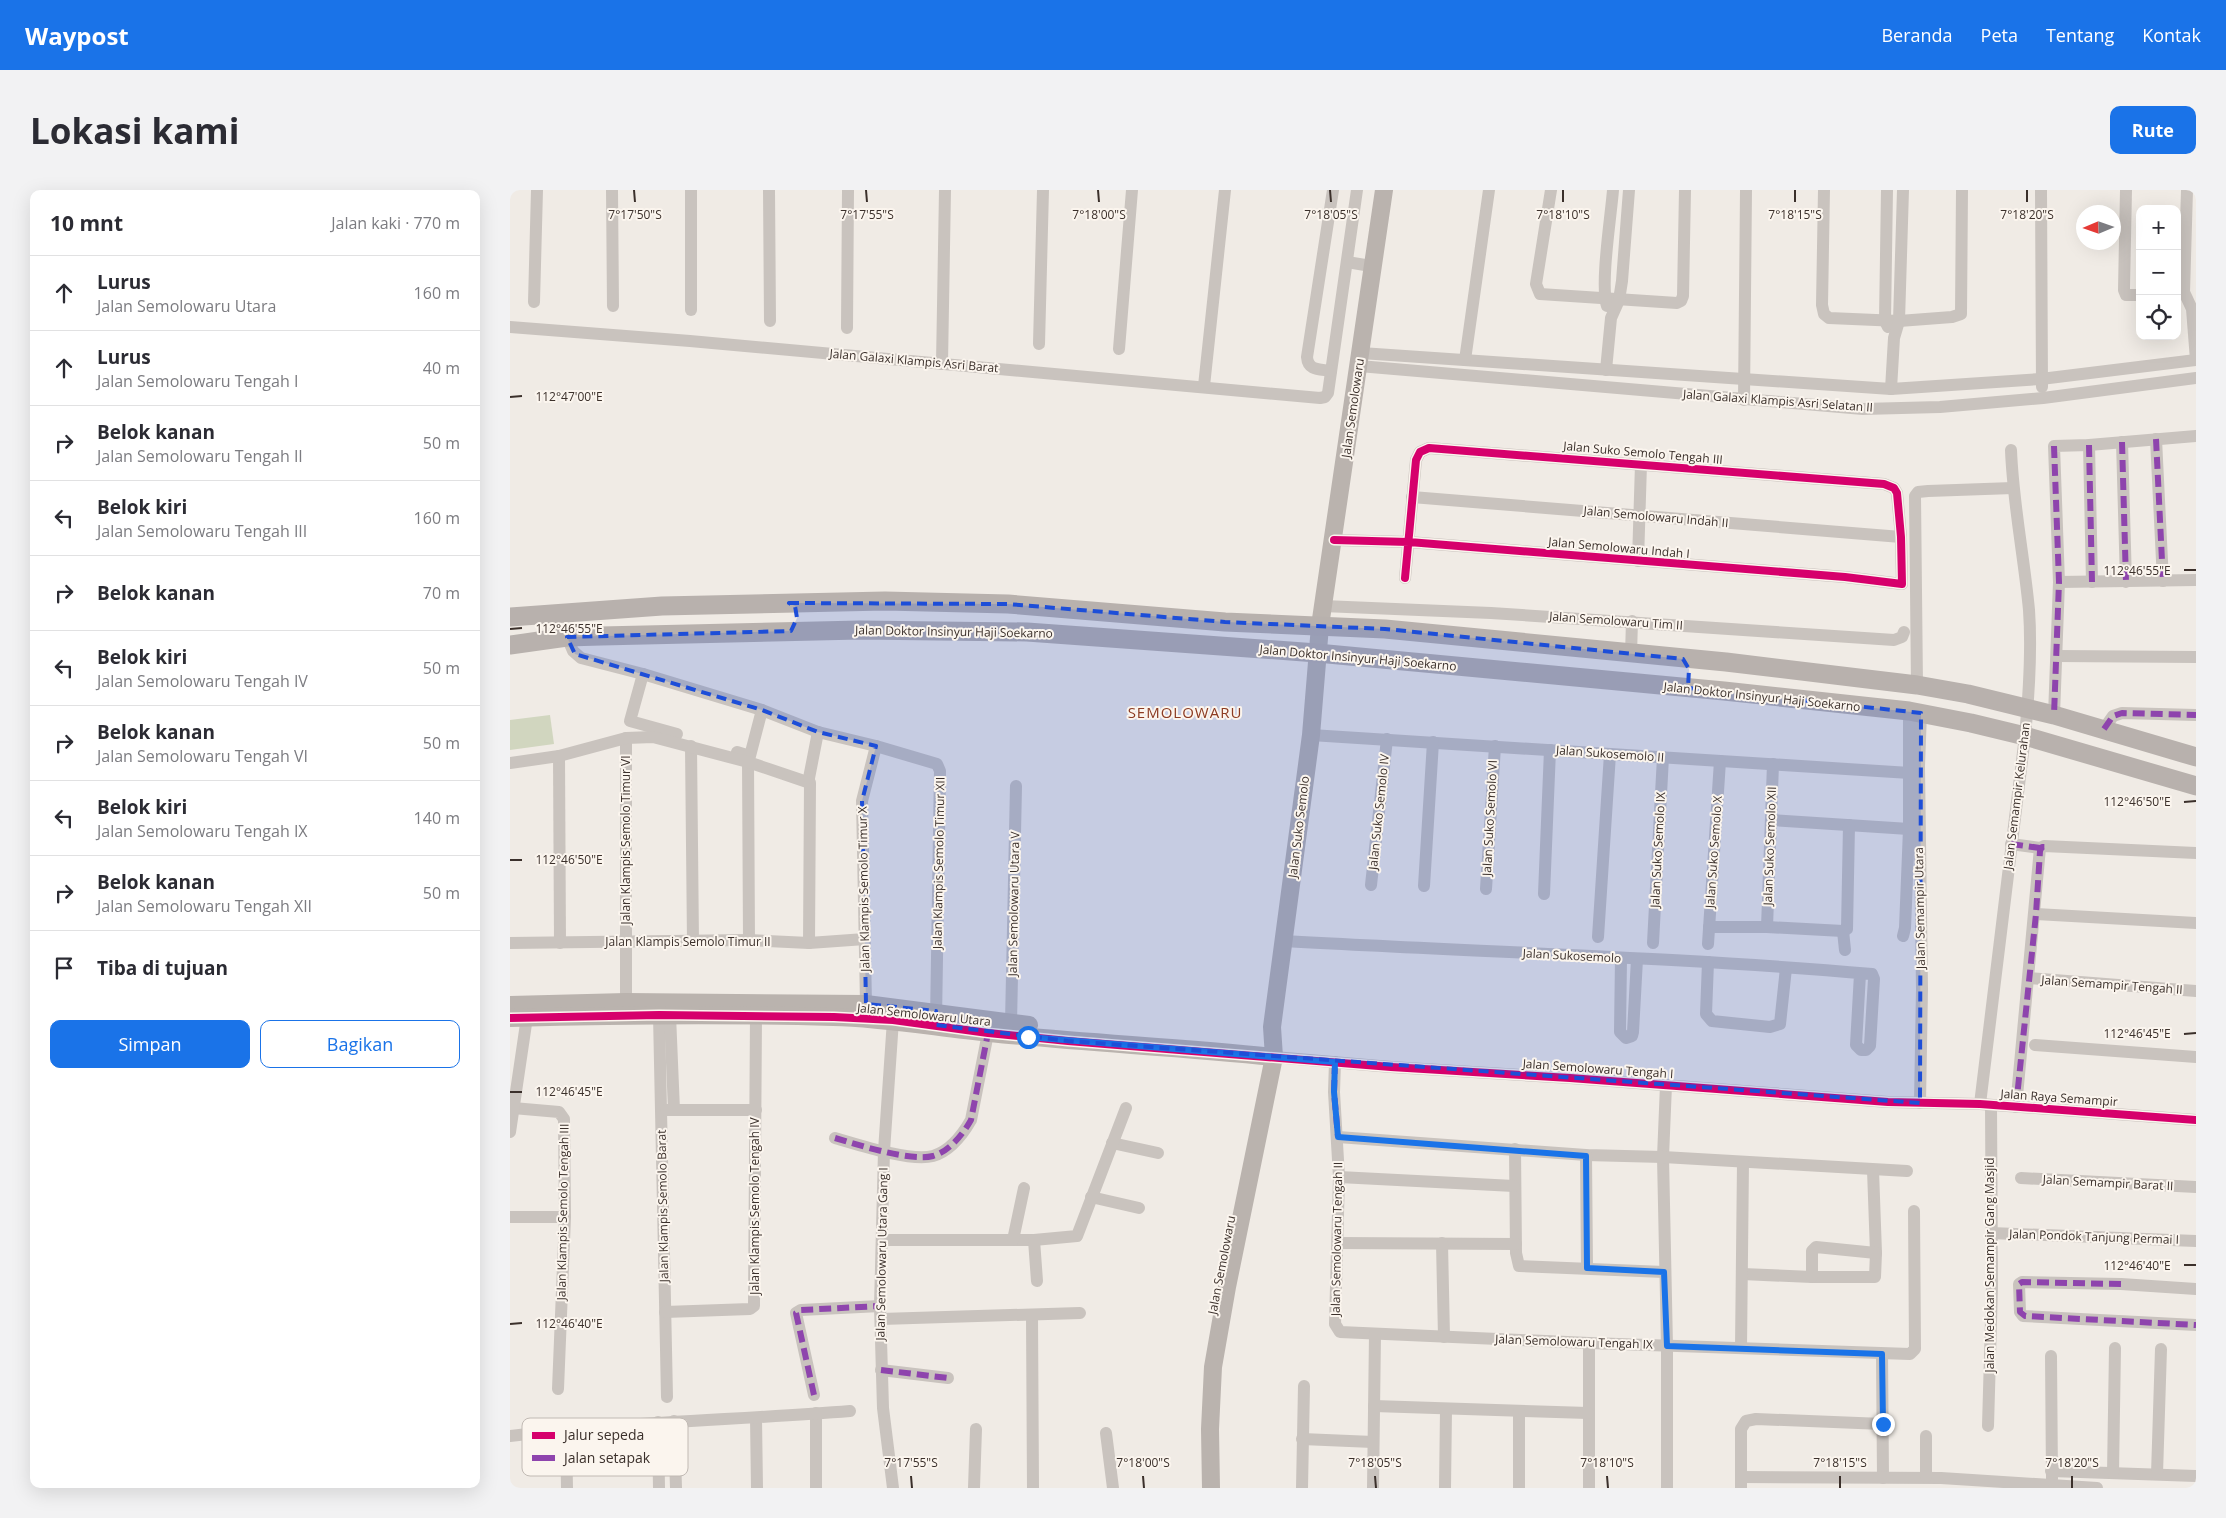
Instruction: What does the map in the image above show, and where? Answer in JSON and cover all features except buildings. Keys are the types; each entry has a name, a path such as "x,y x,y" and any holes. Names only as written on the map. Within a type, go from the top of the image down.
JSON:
{"main road":[{"name":"Jalan Doktor Insinyur Haji Soekarno","path":"510,616 662,606 885,601 1008,604 1225,622 1454,635 1726,662 1917,685 1968,694 2054,715 2196,756"},
{"path":"789,603 795,607 797,618 796,625 791,631"},
{"path":"831,603 825,608 824,615 826,625 832,630"},
{"name":"Jalan Doktor Insinyur Haji Soekarno","path":"510,645 567,637 832,630 1027,632 1317,653 1724,691 1915,712 2025,736 2196,786"},
{"path":"1683,659 1688,666 1689,674 1688,681 1683,688"},
{"path":"1724,691 1719,686 1717,676 1720,667 1726,662"}],"street":[{"path":"534,302 537,190"},
{"path":"612,190 612,306"},
{"path":"691,190 691,310"},
{"path":"769,190 770,321"},
{"path":"847,328 848,190"},
{"path":"942,364 944,190"},
{"path":"1039,344 1043,190"},
{"path":"1119,349 1132,190"},
{"path":"1204,386 1225,190"},
{"path":"1333,190 1307,357 1308,365 1312,368 1331,371 1359,264 1358,190"},
{"name":"Jalan Semolowaru","path":"1320,626 1360,360 1359,264 1384,190"},
{"path":"1466,360 1489,190"},
{"path":"1551,190 1536,284 1538,291 1542,295 1677,303 1682,300 1685,190"},
{"path":"1611,318 1605,299 1613,190"},
{"path":"1606,370 1611,318 1619,300 1629,190"},
{"path":"1744,400 1746,190"},
{"path":"1824,190 1822,305 1824,314 1830,318 1885,320 1952,317 1960,314 1962,190"},
{"path":"1886,190 1885,320 1894,338"},
{"path":"1891,389 1894,338 1899,320 1903,190"},
{"path":"2041,190 2041,380 2043,398"},
{"path":"2126,190 2124,290 2126,295 2136,295"},
{"path":"2187,190 2186,292 2194,305 2196,360"},
{"name":"Jalan Galaxi Klampis Asri Barat","path":"510,327 1204,386 1318,398 1325,397 1328,393 1331,371"},
{"path":"1436,373 1437,358"},
{"name":"Jalan Galaxi Klampis Asri Selatan II","path":"1360,360 1437,358 1891,389 2041,380 2196,360"},
{"name":"Jalan Galaxi Klampis Asri Selatan II","path":"1360,360 1436,373 1863,409 1902,409 2043,398 2196,378"},
{"path":"2054,715 2059,582 2054,446 2196,436"},
{"path":"2156,439 2163,581"},
{"path":"2122,442 2126,582"},
{"path":"2089,445 2092,582"},
{"name":"Jalan Suko Semolo Tengah III","path":"1405,578 1416,460 1420,452 1429,448 1891,486 1897,493 1901,537 1902,584"},
{"name":"Jalan Semampir Kelurahan","path":"1985,1104 2011,844 2028,709 2031,646 2029,609 2012,488 2011,450"},
{"path":"1638,561 1641,464"},
{"path":"1917,685 1914,496 1916,493 1928,491 2012,488"},
{"name":"Jalan Semolowaru Indah II","path":"1412,497 1901,537"},
{"name":"Jalan Semolowaru Indah I","path":"1334,540 1409,542 1902,584"},
{"path":"2059,582 2196,580"},
{"name":"Jalan Semolowaru Tim II","path":"1324,606 1385,607 1632,621 1894,640 1902,638 1904,632"},
{"path":"1631,654 1632,621"},
{"name":"Jalan Suko Semolo","path":"1270,1046 1311,734 1320,626"},
{"path":"567,637 573,651 578,656 762,710 818,732 876,746"},
{"path":"2057,656 2196,657"},
{"path":"643,674 630,721 695,738 809,780"},
{"path":"749,940 749,759 762,710"},
{"path":"1903,936 1905,928 1910,773 1915,712"},
{"name":"Jalan Semampir Utara","path":"1915,712 1919,766 1922,989 1920,1103"},
{"path":"2104,729 2113,716 2122,713 2196,716"},
{"path":"809,943 809,780 818,732"},
{"name":"Jalan Sukosemolo II","path":"1311,734 1910,773"},
{"path":"510,763 559,756 626,738 653,736 749,759"},
{"name":"Jalan Klampis Semolo Timur VI","path":"626,738 626,1002"},
{"name":"Jalan Suko Semolo IV","path":"1371,886 1387,739"},
{"path":"1424,886 1433,742"},
{"path":"691,746 693,942"},
{"name":"Jalan Klampis Semolo Timur X","path":"866,1004 862,801 876,746"},
{"name":"Jalan Klampis Semolo Timur XII","path":"876,746 934,763 939,768 936,1018"},
{"name":"Jalan Suko Semolo VI","path":"1486,890 1495,746"},
{"path":"1544,894 1550,750"},
{"path":"1598,937 1610,754"},
{"path":"559,756 560,943"},
{"name":"Jalan Suko Semolo IX","path":"1653,943 1664,757"},
{"name":"Jalan Suko Semolo X","path":"1708,944 1720,761"},
{"name":"Jalan Suko Semolo XII","path":"1767,927 1772,820 1772,764"},
{"name":"Jalan Semolowaru Utara V","path":"1011,1023 1016,786"},
{"path":"1772,820 1909,829"},
{"path":"1709,927 1767,927 1843,931 1848,929 1849,825"},
{"path":"2011,844 2044,848 2196,853"},
{"path":"2016,1107 2044,848"},
{"path":"2036,914 2196,923"},
{"path":"1843,931 1845,950"},
{"name":"Jalan Klampis Semolo Timur II","path":"510,943 749,940 809,943 865,939"},
{"name":"Jalan Sukosemolo","path":"1284,941 1708,962 1860,974"},
{"path":"1621,959 1620,1032 1626,1038 1632,1036 1633,1032 1637,959"},
{"path":"1708,962 1706,1014 1708,1018 1712,1021 1770,1026 1777,1026 1781,1019 1786,968"},
{"path":"1860,974 1872,974 1874,978 1870,1046 1864,1050 1858,1049 1856,1045 1860,974"},
{"name":"Jalan Semampir Tengah II","path":"2029,978 2196,991"},
{"name":"Jalan Semolowaru Utara","path":"510,1005 626,1002 866,1004 936,1018 988,1033 1270,1046"},
{"name":"Jalan Semolowaru Utara","path":"518,1017 665,1015 834,1017 893,1020 936,1018 1270,1046"},
{"name":"Jalan Klampis Semolo Barat","path":"665,1015 668,1110 665,1312 667,1397"},
{"name":"Jalan Klampis Semolo Tengah IV","path":"665,1312 750,1309 754,1306 756,1016"},
{"path":"510,1132 518,1017"},
{"name":"Jalan Semolowaru Utara Gang I","path":"893,1020 884,1151 880,1306 883,1408 893,1488"},
{"path":"835,1138 884,1151 919,1157 932,1156 945,1150 956,1140 971,1120 988,1033"},
{"path":"2035,1045 2196,1057"},
{"name":"Jalan Semolowaru","path":"1200,1488 1200,1424 1219,1276 1270,1046"},
{"name":"Jalan Semolowaru Tengah I","path":"1270,1046 1335,1062 1920,1103"},
{"name":"Jalan Semolowaru Tengah II","path":"1335,1062 1334,1092 1339,1177 1336,1326"},
{"path":"1666,1085 1663,1157 1667,1346 1667,1488"},
{"name":"Jalan Raya Semampir","path":"1920,1103 1985,1104 2196,1120"},
{"name":"Jalan Medokan Semampir Gang Masjid","path":"1985,1104 1992,1286 1988,1426"},
{"name":"Jalan Klampis Semolo Tengah III","path":"513,1108 555,1111 563,1117 565,1217 558,1389"},
{"path":"882,1240 1034,1240 1077,1236 1126,1108"},
{"path":"668,1110 756,1110"},
{"path":"1338,1137 1515,1149 1586,1156 1663,1157 1907,1172"},
{"path":"1112,1143 1158,1153"},
{"path":"1515,1149 1516,1259 1522,1268 1587,1268 1664,1272"},
{"path":"1586,1156 1587,1268"},
{"path":"1741,1348 1743,1162"},
{"path":"1742,1274 1874,1277 1876,1274 1876,1253 1873,1170"},
{"path":"1339,1177 1514,1186"},
{"name":"Jalan Semampir Barat II","path":"2021,1178 2196,1187"},
{"path":"1013,1240 1024,1188"},
{"path":"1091,1197 1139,1208"},
{"name":"Jalan Semolowaru Tengah IX","path":"1336,1326 1340,1332 1375,1334 1910,1354 1915,1351 1914,1211"},
{"path":"510,1217 565,1217"},
{"name":"Jalan Pondok Tanjung Permai I","path":"1991,1233 2196,1241"},
{"path":"1034,1240 1037,1281"},
{"path":"1338,1243 1516,1244"},
{"path":"1442,1243 1444,1337"},
{"path":"1812,1277 1812,1251 1816,1247 1876,1253"},
{"path":"2196,1289 2121,1284 2022,1282 2019,1284 2020,1312 2025,1316 2196,1325"},
{"path":"814,1395 796,1318 797,1312 801,1310 880,1306"},
{"path":"881,1319 1080,1314"},
{"path":"1032,1316 1033,1488"},
{"path":"1373,1488 1375,1334"},
{"path":"1588,1343 1588,1488"},
{"path":"2113,1473 2115,1348"},
{"path":"2157,1474 2161,1349"},
{"path":"1882,1354 1883,1424 1890,1481"},
{"path":"2051,1356 2052,1486"},
{"name":"Jalan Semolowaru","path":"1208,1367 1211,1488"},
{"path":"881,1370 948,1378"},
{"path":"1302,1488 1304,1386"},
{"path":"1374,1406 1446,1410 1588,1413"},
{"path":"1445,1488 1446,1410"},
{"path":"688,1420 850,1411"},
{"path":"1519,1411 1519,1488"},
{"path":"816,1413 816,1488"},
{"path":"756,1418 757,1488"},
{"path":"1883,1424 1756,1419 1746,1421 1741,1429 1741,1483 1840,1483 1926,1478 1942,1483 2097,1488"},
{"path":"974,1488 976,1429"},
{"path":"1106,1433 1112,1488"},
{"path":"1926,1436 1926,1478"},
{"path":"1302,1438 1373,1442"},
{"path":"2051,1471 2196,1476"}],"highlighted area":[{"path":"789,603 1008,604 1225,622 1385,629 1683,659 1689,669 1688,688 1921,713 1920,1103 1068,1041 936,1025 936,1011 866,1004 862,801 876,746 818,732 762,710 575,654 567,637 791,631 797,618 795,606"}],"green space":[{"path":"550,715 554,744 510,750 510,720"}],"marked path":[{"path":"2156,439 2163,581"},
{"path":"2122,442 2126,582"},
{"path":"2089,445 2092,582"},
{"path":"2054,446 2059,582 2054,715"},
{"path":"2104,729 2113,716 2122,713 2196,715"},
{"path":"2011,844 2040,848"},
{"path":"2016,1107 2036,914 2040,851 2042,847 2049,847"},
{"path":"835,1138 885,1152 912,1157 933,1156 945,1150 960,1136 971,1120 988,1033"},
{"path":"1335,1062 1334,1092 1338,1137"},
{"path":"2121,1284 2022,1282 2019,1284 2020,1312 2025,1316 2196,1325"},
{"path":"814,1395 796,1313 801,1310 880,1306"},
{"path":"881,1370 948,1378"}],"cycle path":[{"path":"1334,540 1409,542 1845,577 1902,584 1901,537 1897,493 1894,488 1884,484 1429,448 1420,452 1416,460 1405,578"},
{"path":"510,1018 659,1015 834,1017 893,1020 988,1033 1068,1041 1391,1067 1570,1078 1888,1102 1980,1104 2196,1120"}],"district":[{"name":"SEMOLOWARU","path":"1185,713"}],"route":[{"path":"1028,1037 1335,1062 1334,1092 1338,1137 1515,1149 1586,1156 1587,1268 1664,1272 1667,1346 1882,1354 1883,1424"}]}
